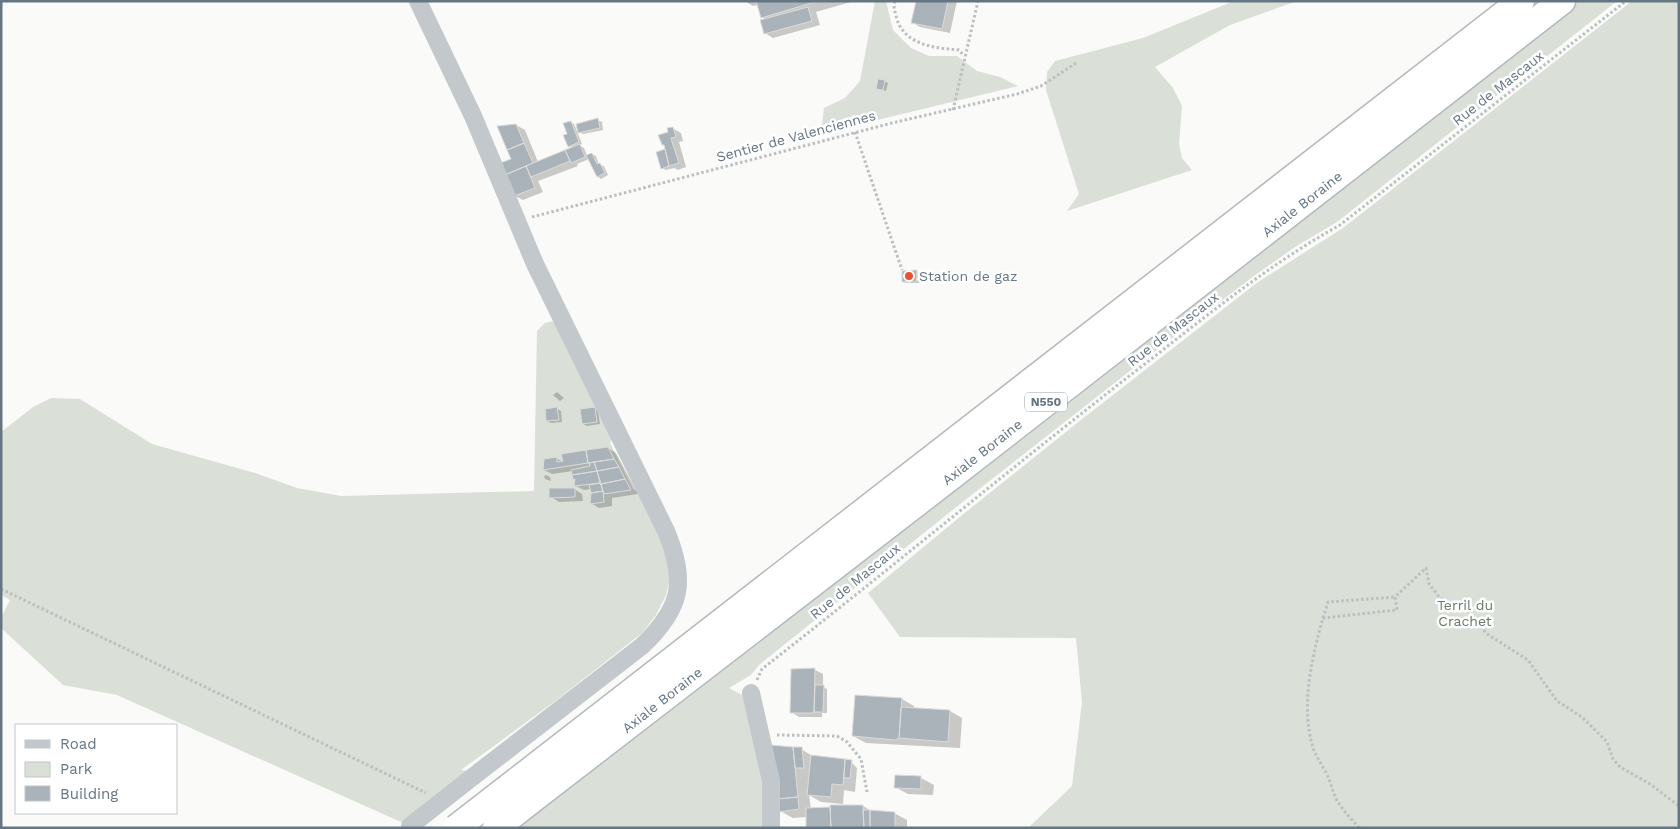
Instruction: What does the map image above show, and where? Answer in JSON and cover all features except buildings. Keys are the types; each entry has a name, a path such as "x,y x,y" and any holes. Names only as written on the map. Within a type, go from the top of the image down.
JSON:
{"highway":[{"name":"Axiale Boraine","path":"496,828 519,794 1521,1"},
{"name":"Axiale Boraine","path":"456,828 519,794 944,482 1562,1"}],"street":[{"path":"409,827 642,646 670,616 677,596 678,580 675,553 666,531 535,264 473,116 418,1"},
{"path":"752,693 771,781 771,828"}],"path":[{"path":"895,1 894,6 899,26 915,42 939,49 960,50 965,56"},
{"path":"953,110 978,1"},
{"name":"Rue de Mascaux","path":"752,693 762,669 1073,420 1256,279 1313,241 1340,226 1626,1"},
{"name":"Sentier de Valenciennes","path":"517,220 855,132 1017,94 1041,86 1076,63"},
{"path":"855,132 902,270"},
{"path":"1359,828 1334,795 1312,744 1309,713 1310,674 1314,649 1328,602 1395,597 1426,568 1429,584 1440,598 1468,611 1487,634 1528,660 1557,701 1582,717 1607,742 1612,759 1620,767 1650,784 1679,806"},
{"path":"1,589 429,794"},
{"path":"1322,618 1397,610 1395,597"},
{"path":"761,735 837,736 847,742 861,759 867,792"}],"green space":[{"path":"875,1 886,1 893,30 911,48 929,56 957,56 977,71 1000,77 1018,86 836,130 822,125 824,108 845,98 860,81"},
{"path":"1234,1 1297,1 1230,25 1155,67 1173,88 1182,106 1179,144 1182,158 1192,170 1067,211 1079,194 1046,90 1047,72 1055,61 1143,38"},
{"path":"1562,1 1617,1 1337,222 1295,247 1163,345 955,508 759,665 751,675 729,688 744,696 756,735 771,828 496,828"},
{"name":"Terril du Crachet","path":"1632,1 1679,1 1679,828 1028,828 1072,786 1082,702 1076,638 900,637 868,593 1077,423 1258,282 1343,228"},
{"path":"557,320 614,436 610,443 633,489 644,495 672,571 666,595 656,615 642,633 558,699 461,770 479,772 410,826 117,695 63,685 1,628 1,618 10,600 1,595 1,432 33,407 51,398 80,399 152,444 255,473 297,488 341,496 534,491 537,331 545,323"}],"place":[{"name":"Station de gaz","path":"909,276"}]}
